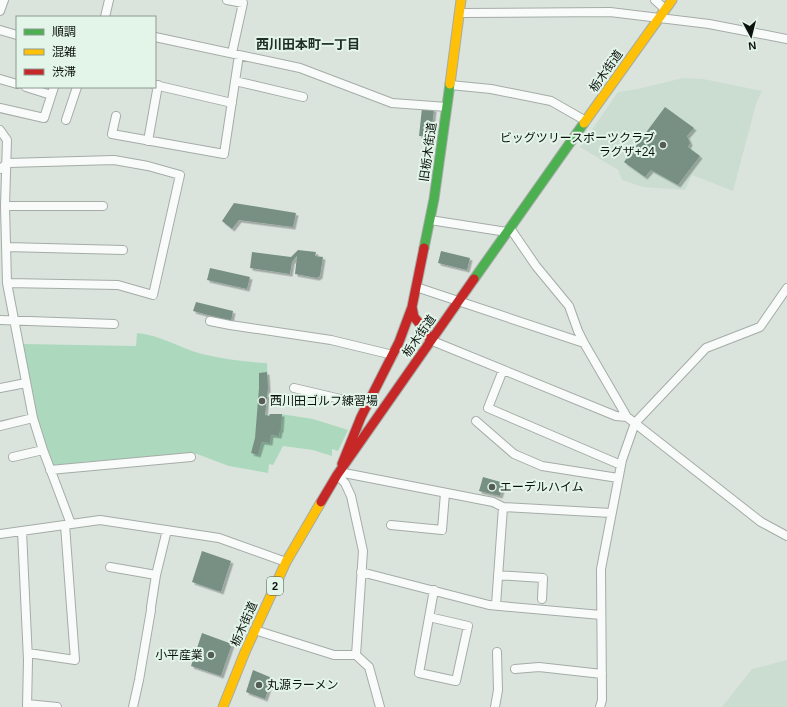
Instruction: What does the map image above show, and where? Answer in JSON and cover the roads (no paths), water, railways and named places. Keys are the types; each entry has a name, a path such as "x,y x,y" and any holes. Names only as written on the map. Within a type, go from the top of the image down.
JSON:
{"main road":[{"name":"旧栃木街道","path":"338,473 366,405 399,342 412,307 430,220 461,0"},
{"name":"栃木街道","path":"223,707 255,630 286,562 338,473 430,340 672,0"},
{"name":"旧栃木街道","path":"412,307 414,316 425,330 430,340"},
{"path":"366,405 372,402 402,345 412,307"},
{"path":"414,316 420,322 431,325 443,322"}],"street":[{"path":"0,11 4,0"},
{"path":"105,16 109,0"},
{"path":"116,116 112,134 224,154 235,81 236,54 243,3 227,0"},
{"path":"655,0 665,9"},
{"path":"460,12 610,12 709,24 787,39"},
{"path":"0,30 16,35"},
{"path":"156,37 300,68 392,103 447,107"},
{"path":"0,79 16,84"},
{"path":"235,81 303,97"},
{"path":"148,141 157,85 232,103"},
{"path":"450,85 491,89 551,101 586,121"},
{"path":"0,108 44,118 52,91 32,88"},
{"path":"66,120 77,88"},
{"path":"0,130 7,140 8,163 5,206 6,247 3,272 7,283 15,321 33,418 68,525 75,660 28,653"},
{"path":"0,169 8,163 114,160 180,174 153,295 118,285 7,283"},
{"path":"5,206 103,206"},
{"path":"430,220 508,230 569,306 584,343 627,417 761,522 787,536"},
{"path":"6,247 123,250"},
{"path":"416,287 584,343"},
{"path":"600,707 602,700 602,569 618,478 635,423 706,348 760,327 787,288"},
{"path":"0,320 114,324"},
{"path":"210,320 230,325 331,340 393,355"},
{"path":"430,340 616,416 627,417"},
{"path":"503,370 488,408 621,465"},
{"path":"0,388 26,383"},
{"path":"294,388 366,405"},
{"path":"0,426 33,418"},
{"path":"476,421 514,454 542,466 618,478"},
{"path":"13,457 43,450"},
{"path":"50,470 191,457"},
{"path":"338,473 493,502 503,507 611,513"},
{"path":"338,473 351,496 363,551 356,655"},
{"path":"391,525 442,530 445,493"},
{"path":"496,605 503,507"},
{"path":"0,534 100,520 219,538 286,562"},
{"path":"133,707 139,680 156,575 167,530"},
{"path":"22,532 28,653 27,705 57,707"},
{"path":"110,567 156,575"},
{"path":"361,572 489,605 601,615"},
{"path":"498,575 543,578 542,599"},
{"path":"429,617 468,626 456,681 419,673 429,617 434,590"},
{"path":"255,630 334,655 356,655 370,667 380,707"},
{"path":"495,707 498,690 497,652"},
{"path":"515,669 539,667 602,674"}],"place":[{"name":"ビッグツリースポーツクラブ ラグザ+24","path":"663,145"},
{"name":"西川田ゴルフ練習場","path":"262,401"},
{"name":"エーデルハイム","path":"492,487"},
{"name":"小平産業","path":"211,655"},
{"name":"丸源ラーメン","path":"259,685"}],"district":[{"name":"西川田本町一丁目","path":"308,44"}]}
